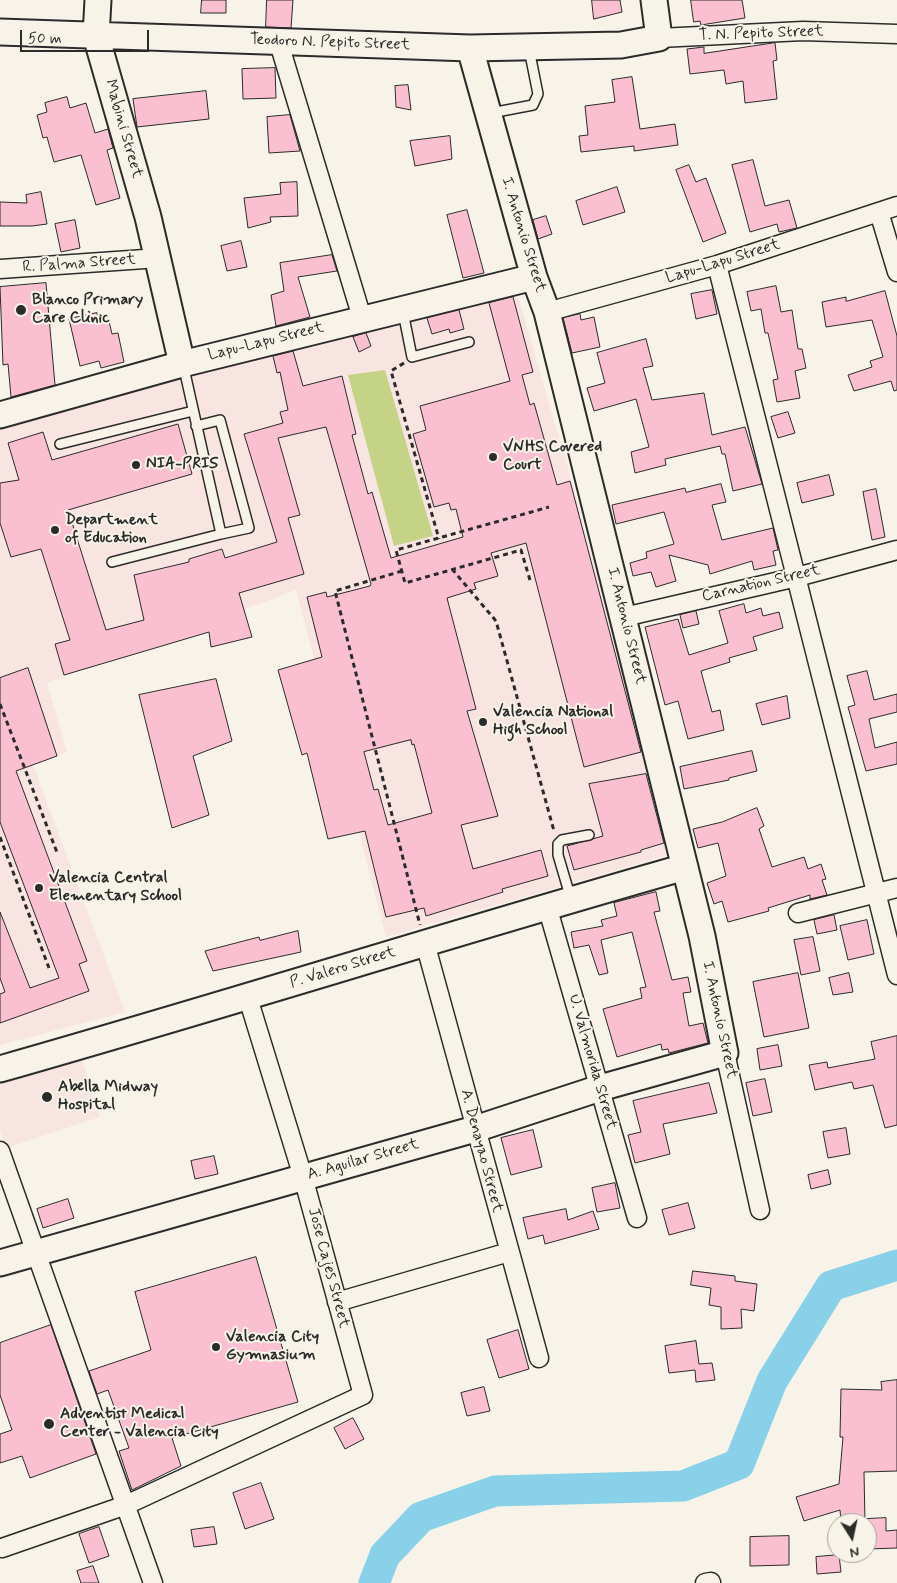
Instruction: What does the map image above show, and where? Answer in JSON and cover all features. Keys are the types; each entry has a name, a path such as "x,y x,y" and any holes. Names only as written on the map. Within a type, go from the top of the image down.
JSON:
{"street":[{"name":"Mabini Street","path":"98,0 96,36 159,258 182,364"},
{"path":"654,0 659,38"},
{"name":"T. N. Pepito Street","path":"659,38 803,31 862,31 897,34"},
{"name":"Teodoro N. Pepito Street","path":"0,32 470,48 529,48 621,44 659,38"},
{"path":"278,40 362,318"},
{"name":"I. Antonio Street","path":"470,48 534,277 547,312 624,617 702,936 725,1052 760,1210"},
{"name":"Lapu-Lapu Street","path":"547,312 717,265 897,206"},
{"path":"879,212 897,272"},
{"name":"R. Palma Street","path":"0,269 159,258"},
{"path":"717,265 897,975"},
{"name":"Lapu-Lapu Street","path":"0,415 182,364 402,308 534,277"},
{"name":"Carnation Street","path":"624,617 797,577 897,550"},
{"name":"P. Valero Street","path":"0,1069 248,998 547,906 685,867"},
{"path":"798,913 897,888"},
{"name":"U. Valmorida Street","path":"547,906 637,1218"},
{"name":"A. Denayao Street","path":"425,943 539,1358"},
{"name":"Jose Cajes Street","path":"126,1505 362,1395 303,1177 248,998"},
{"name":"A. Aguilar Street","path":"0,1263 475,1129 600,1088 725,1052"},
{"path":"0,1151 34,1252 153,1583"},
{"path":"337,1302 509,1252"},
{"path":"2,1548 126,1505"}],"lane":[{"path":"488,114 533,106 538,94 529,48"},
{"path":"402,308 412,357 468,342"},
{"path":"182,364 222,534"},
{"path":"60,444 193,411"},
{"path":"112,562 249,528 220,420 196,426"},
{"path":"571,899 558,856 558,844 562,840 589,835"}],"path":[{"path":"412,357 391,371 439,539"},
{"path":"530,580 521,550 405,582 396,550 549,507"},
{"path":"452,569 496,621 558,844"},
{"path":"402,571 336,591 425,943"},
{"path":"0,704 58,855"},
{"path":"0,837 49,968"}],"shaded area":[{"path":"516,289 569,472 672,854 386,937 296,590 47,683 67,752 33,765 125,1012 0,1045 0,429 269,347"},
{"name":"Abella Midway Hospital","path":"81,1056 100,1117 6,1148 0,1131 0,1076"}],"green space":[{"path":"385,370 433,536 394,546 348,375"}],"building":[{"path":"202,0 226,0 226,13 201,13"},
{"path":"267,0 293,0 291,28 266,27"},
{"path":"592,0 620,0 622,12 594,19"},
{"path":"691,0 742,0 745,18 701,25 700,21 694,22"},
{"path":"775,43 777,60 773,61 777,99 745,103 743,81 726,84 724,70 690,74 687,49 704,47 704,53"},
{"path":"275,68 276,98 243,99 242,69"},
{"path":"632,77 640,129 675,124 678,145 634,151 634,146 581,152 579,136 588,135 585,106 615,102 612,80"},
{"path":"408,85 411,110 396,107 395,86"},
{"path":"206,91 209,119 137,127 133,99"},
{"path":"67,97 70,108 86,103 95,133 108,129 113,148 107,150 120,198 96,205 81,155 54,162 47,137 43,138 37,115 47,112 45,103"},
{"path":"290,115 300,151 269,153 267,117"},
{"path":"450,136 452,159 415,166 410,141"},
{"path":"753,160 765,206 789,200 797,228 779,232 777,224 750,232 732,165"},
{"path":"689,165 696,182 706,178 726,233 703,242 676,170"},
{"path":"297,182 298,216 270,217 271,222 248,228 244,198 281,194 280,183"},
{"path":"617,187 625,212 583,225 576,201"},
{"path":"41,192 47,224 0,226 0,202 27,203 26,195"},
{"path":"467,210 484,273 463,278 447,215"},
{"path":"546,216 552,234 538,239 533,220"},
{"path":"75,220 80,248 61,252 55,224"},
{"path":"241,241 247,267 227,271 221,246"},
{"path":"332,255 337,271 298,277 310,317 276,326 271,295 284,291 280,263"},
{"path":"46,283 55,385 11,397 8,364 3,365 0,287"},
{"path":"776,286 781,312 792,310 798,349 802,349 806,368 795,371 800,398 777,402 773,380 778,379 768,333 765,333 761,309 751,311 747,292"},
{"path":"712,290 717,314 696,319 691,294"},
{"path":"885,291 897,336 897,390 894,391 891,381 854,391 848,375 872,367 870,361 883,357 872,320 826,327 822,302 846,297 846,301"},
{"path":"513,297 533,372 522,375 530,405 534,403 557,485 570,481 641,752 584,767 526,543 491,553 498,576 474,583 476,589 447,598 476,709 467,711 498,816 461,825 473,869 541,850 548,876 502,889 503,892 426,916 424,908 386,917 365,831 328,839 307,753 302,755 278,670 322,657 307,597 326,592 327,597 370,586 371,584 326,427 278,438 300,515 288,518 304,574 239,593 252,637 211,647 209,632 64,675 55,644 70,640 41,549 11,557 0,523 0,483 19,480 8,443 43,432 52,460 178,424 192,474 68,510 106,630 144,620 134,575 189,562 189,559 222,549 225,558 277,542 244,434 283,423 280,412 288,410 280,372 277,373 273,356 293,351 303,386 342,376 356,434 352,435 368,494 372,492 391,558 463,537 456,509 451,510 449,503 434,507 413,434 426,430 420,406 510,381 489,303","holes":["411,740 412,745 414,744 432,813 388,825 378,789 374,790 364,752"]},
{"path":"459,310 464,329 450,333 449,329 432,334 427,318"},
{"path":"97,313 98,319 108,317 112,334 118,333 124,362 101,368 99,361 80,366 69,319"},
{"path":"580,314 581,320 594,317 600,347 572,353 563,318"},
{"path":"366,333 371,346 359,352 353,337"},
{"path":"646,339 653,366 643,368 652,400 704,393 712,435 745,427 762,484 733,491 725,454 722,454 720,446 665,459 666,465 635,473 631,452 649,447 636,399 594,411 587,388 605,383 597,353"},
{"path":"788,412 795,433 778,438 771,417"},
{"path":"829,475 834,495 802,503 797,483"},
{"path":"721,484 726,502 712,505 722,540 773,528 778,550 773,551 776,565 754,570 752,561 710,574 708,565 669,555 676,581 656,587 651,572 633,576 630,563 647,558 646,552 674,544 664,512 616,524 612,505 685,488 686,492"},
{"path":"876,489 885,537 872,540 863,492"},
{"path":"744,604 746,613 761,608 763,616 779,612 783,628 753,637 757,650 729,658 730,662 701,671 712,712 720,710 724,730 688,739 678,701 665,705 645,627 678,619 689,655 728,643 719,611"},
{"path":"696,611 699,624 683,628 680,615"},
{"path":"28,668 57,756 16,771 87,961 79,964 89,991 0,1023 0,994 5,992 0,978 0,912 30,988 59,978 0,822 0,678"},
{"path":"867,671 874,700 897,694 897,712 869,719 875,748 897,742 897,764 866,771 848,707 855,705 847,676"},
{"path":"216,679 232,741 193,756 209,815 172,828 139,695"},
{"path":"787,696 790,718 762,725 756,704"},
{"path":"752,751 757,771 729,778 729,780 684,789 680,767"},
{"path":"646,774 664,843 641,850 641,852 574,870 567,846 603,836 589,784"},
{"path":"757,808 764,826 759,829 772,867 804,857 808,869 821,864 826,879 822,880 827,895 810,899 810,895 768,908 769,911 728,922 722,901 714,904 707,883 726,876 718,843 698,848 693,829 722,822"},
{"path":"656,892 660,911 654,912 672,980 688,977 691,992 683,993 689,1026 703,1023 708,1043 669,1053 668,1049 662,1050 661,1044 617,1057 603,1009 642,998 640,988 646,987 632,932 601,940 608,973 599,975 589,945 574,948 571,932 603,926 601,920 617,916 614,903"},
{"path":"834,915 837,930 817,934 814,920"},
{"path":"867,920 874,954 848,960 840,926"},
{"path":"298,931 301,952 213,971 205,951 259,937 260,940"},
{"path":"813,937 820,971 801,975 794,940"},
{"path":"798,973 809,1028 764,1037 753,982"},
{"path":"849,973 853,992 833,995 829,978"},
{"path":"897,1036 897,1125 885,1128 873,1085 854,1089 852,1082 815,1090 809,1065 827,1062 828,1068 875,1059 871,1042"},
{"path":"778,1045 782,1066 760,1070 757,1049"},
{"path":"765,1079 772,1112 753,1116 746,1083"},
{"path":"709,1083 717,1113 663,1124 670,1154 635,1163 628,1135 641,1132 633,1101"},
{"path":"846,1128 850,1154 828,1158 823,1132"},
{"path":"533,1130 542,1167 511,1175 501,1138"},
{"path":"214,1156 218,1174 195,1179 191,1161"},
{"path":"828,1170 831,1184 811,1189 808,1175"},
{"path":"615,1183 620,1208 597,1212 592,1188"},
{"path":"68,1199 74,1218 43,1228 37,1209"},
{"path":"688,1203 695,1228 669,1235 662,1210"},
{"path":"566,1209 568,1220 593,1211 599,1229 545,1244 543,1235 528,1239 523,1218"},
{"name":"Valencia City Gymnasium","path":"256,1257 298,1402 172,1438 181,1466 132,1490 119,1451 129,1448 108,1390 97,1394 89,1371 151,1350 135,1292"},
{"path":"693,1271 735,1276 735,1281 757,1284 754,1311 741,1309 742,1328 721,1329 721,1307 709,1305 711,1288 691,1285"},
{"name":"Adventist Medical Center - Valencia City","path":"51,1325 96,1454 30,1478 22,1456 0,1463 0,1434 12,1430 0,1395 0,1343"},
{"path":"518,1330 529,1369 499,1378 487,1340"},
{"path":"696,1341 699,1364 712,1363 715,1380 696,1382 695,1370 669,1373 665,1346"},
{"path":"897,1380 897,1471 864,1472 865,1513 840,1513 840,1510 804,1521 796,1497 839,1484 843,1437 840,1437 841,1389 882,1390 881,1382"},
{"path":"484,1387 490,1411 467,1416 461,1393"},
{"path":"353,1418 364,1439 345,1449 334,1428"},
{"path":"261,1483 274,1519 245,1529 233,1493"},
{"path":"877,1518 886,1518 886,1531 897,1530 897,1548 877,1549"},
{"path":"99,1527 109,1556 89,1563 79,1534"},
{"path":"214,1527 217,1544 194,1547 191,1530"},
{"path":"789,1536 789,1565 750,1566 750,1537"},
{"path":"827,1556 827,1563 840,1563 841,1572 817,1574 816,1557"},
{"path":"93,1566 99,1583 81,1583 77,1571"}],"waterway":[{"path":"374,1583 385,1555 421,1517 495,1491 683,1486 739,1464 772,1381 831,1286 897,1265"}],"place":[{"name":"Blanco Primary Care Clinic","path":"21,310"},
{"name":"VNHS Covered Court","path":"493,457"},
{"name":"NIA-PRIS","path":"136,465"},
{"name":"Department of Education","path":"55,530"},
{"name":"Valencia National High School","path":"483,722"},
{"name":"Valencia Central Elementary School","path":"39,888"},
{"name":"Abella Midway Hospital","path":"47,1097"},
{"name":"Valencia City Gymnasium","path":"216,1347"},
{"name":"Adventist Medical Center - Valencia City","path":"49,1424"}]}
